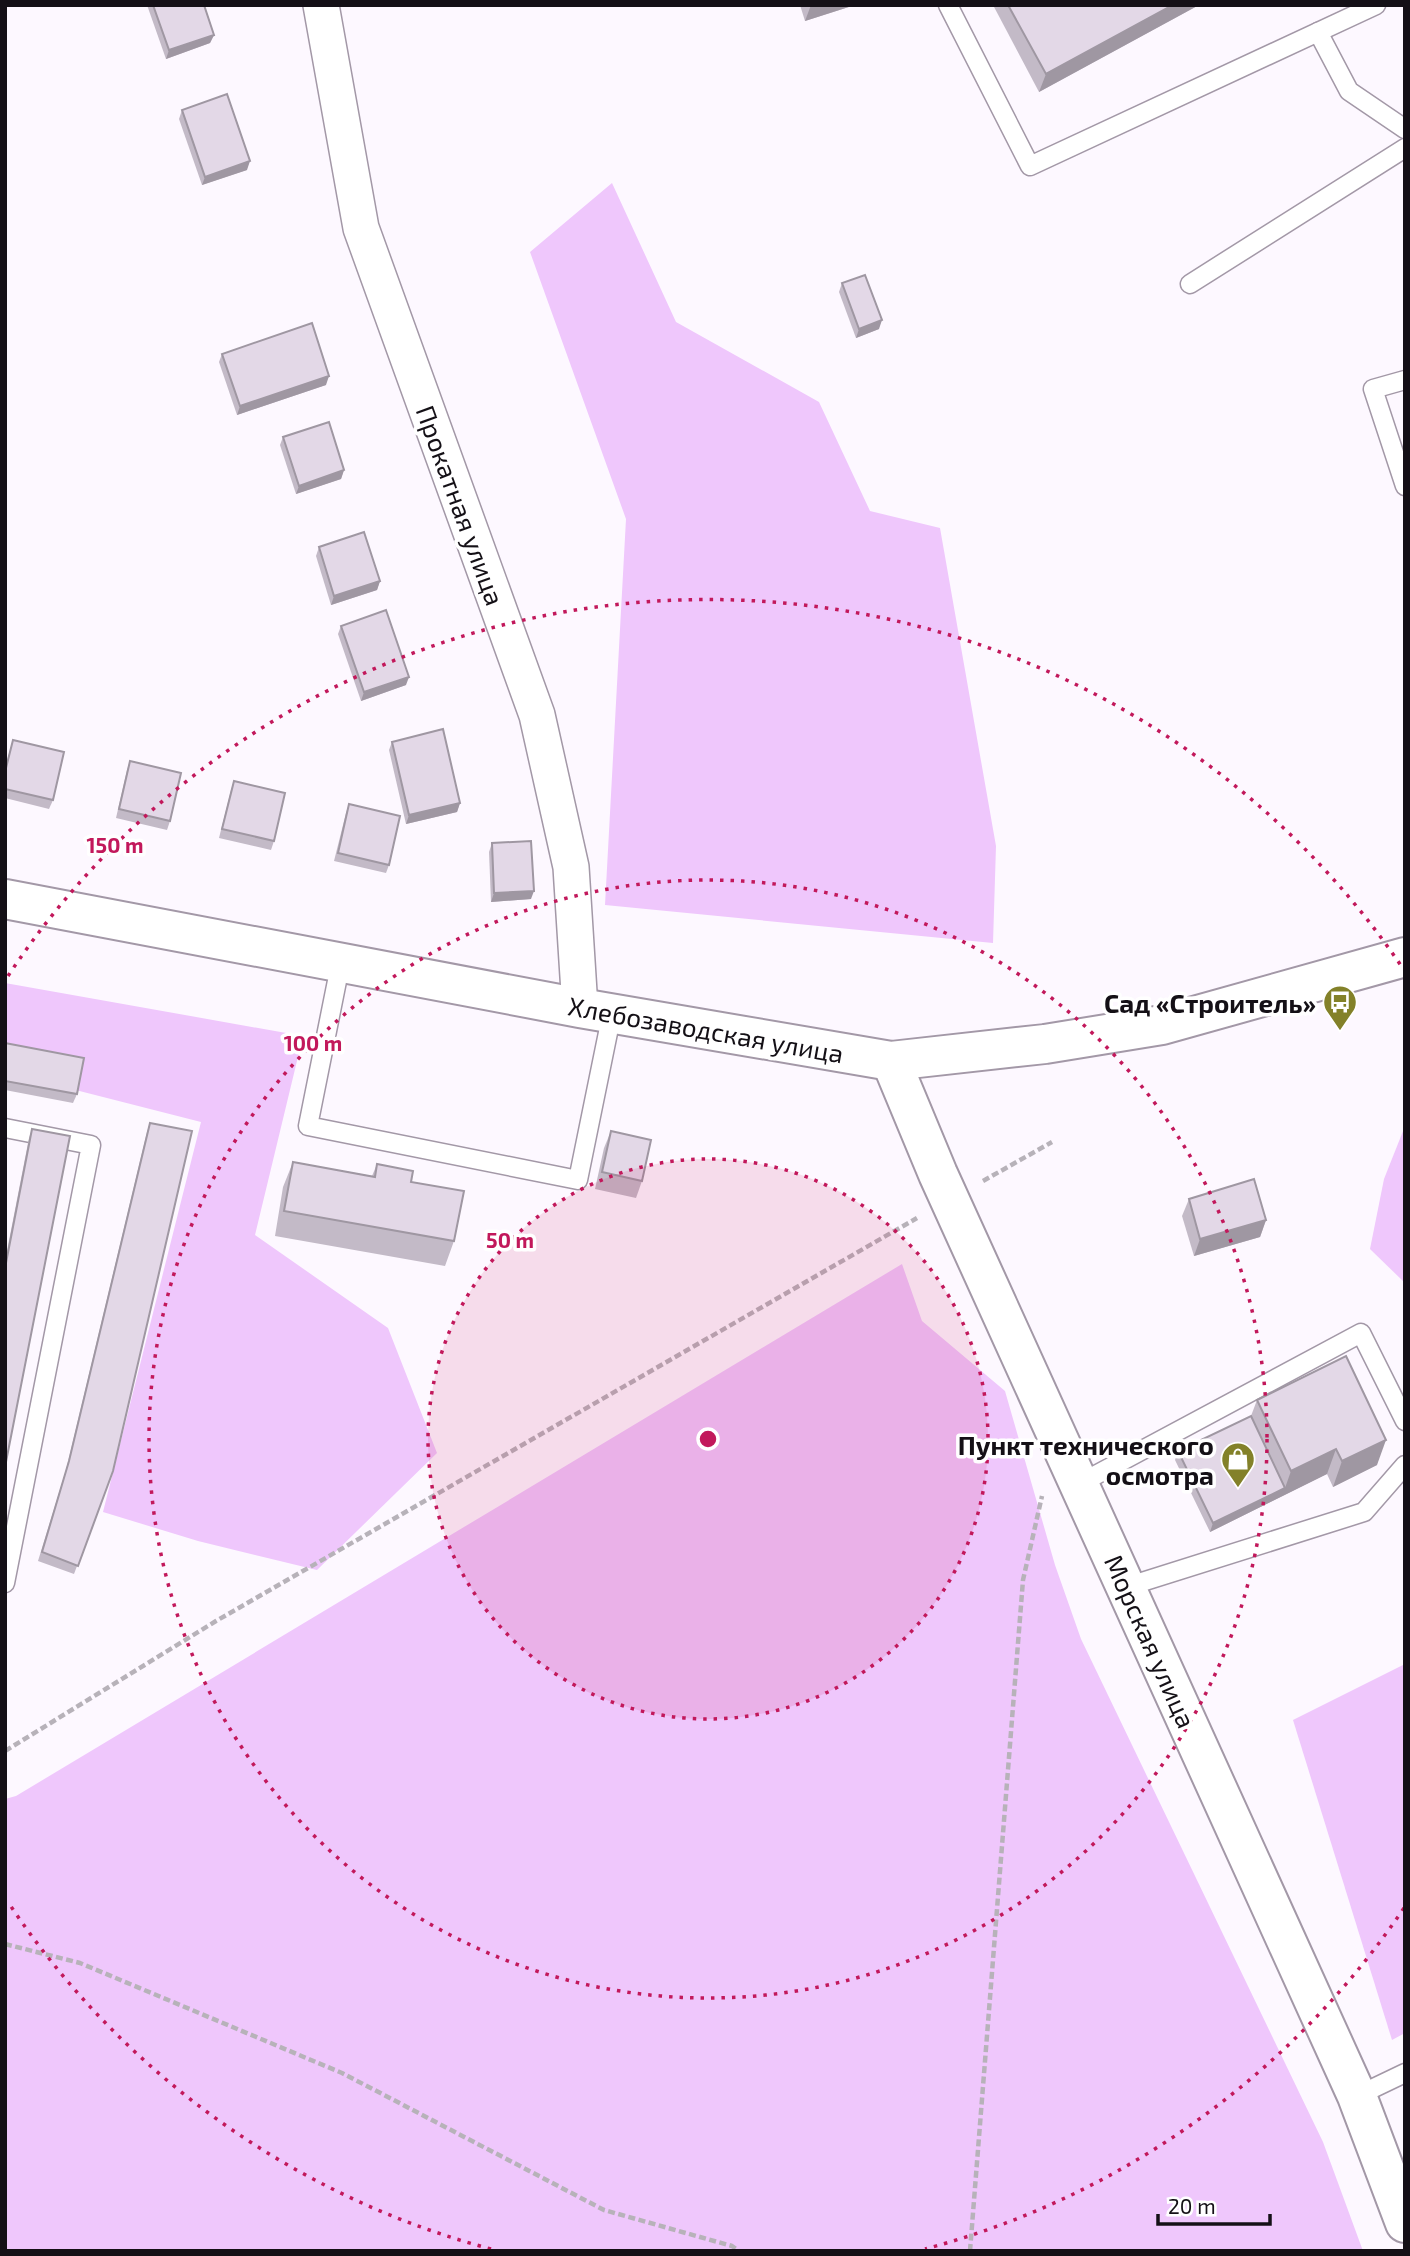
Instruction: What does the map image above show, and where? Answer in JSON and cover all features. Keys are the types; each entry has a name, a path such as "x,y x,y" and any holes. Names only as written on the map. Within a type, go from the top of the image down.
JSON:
{"main road":[{"name":"Хлебозаводская улица","path":"5,899 596,1011 891,1061 1045,1044 1162,1025 1405,957"},
{"name":"Морская улица","path":"891,1061 950,1200 1357,2096 1405,2223"}],"street":[{"name":"Прокатная улица","path":"321,5 361,228 537,715 571,867 596,1011"}],"lane":[{"path":"948,5 1030,166 1376,5"},
{"path":"1318,32 1349,91 1405,128"},
{"path":"1190,284 1405,148"},
{"path":"1405,380 1373,389 1405,486"},
{"path":"341,961 308,1126 578,1180 596,1011"},
{"path":"5,1128 90,1145 5,1583"},
{"path":"1079,1484 1361,1333 1405,1421"},
{"path":"1126,1587 1364,1512 1405,1465"},
{"path":"1357,2096 1405,2073"}],"path":[{"path":"5,1751 216,1620 1052,1142"},
{"path":"970,2251 1023,1580 1056,1434"},
{"path":"5,1944 80,1963 342,2073 604,2210 732,2246 739,2251"}],"shaded area":[{"path":"612,183 676,322 819,402 870,511 940,528 996,846 993,943 605,905 626,519 530,252"},
{"path":"5,983 303,1036 255,1235 388,1328 437,1453 317,1570 198,1541 103,1512 201,1122 5,1072"},
{"path":"1405,1126 1405,1283 1370,1249 1384,1179"},
{"path":"902,1264 922,1321 1005,1391 1055,1565 1081,1639 1323,2142 1363,2251 5,2251 5,1799 16,1796"},
{"path":"1405,1664 1405,2033 1392,2040 1293,1720"}],"building":[{"path":"153,5 204,5 214,35 169,50"},
{"path":"1008,5 1173,5 1046,74"},
{"path":"227,94 250,161 205,177 182,110"},
{"path":"865,275 882,320 859,329 842,283"},
{"path":"312,323 329,376 240,406 222,354"},
{"path":"329,422 344,470 299,486 283,437"},
{"path":"364,532 380,581 334,596 319,547"},
{"path":"386,610 409,677 364,692 341,626"},
{"path":"443,729 460,803 409,815 392,742"},
{"path":"13,740 64,752 53,800 5,789 5,772"},
{"path":"130,761 181,773 170,821 119,809"},
{"path":"234,781 285,793 274,841 222,829"},
{"path":"349,804 400,816 389,865 338,853"},
{"path":"531,841 534,891 494,893 492,843"},
{"path":"5,1043 84,1058 77,1094 5,1081"},
{"path":"150,1123 192,1131 113,1471 78,1566 42,1552 69,1461"},
{"path":"32,1129 70,1136 5,1467 5,1268"},
{"path":"611,1131 651,1140 642,1181 602,1172"},
{"path":"293,1162 375,1177 377,1164 413,1171 411,1182 464,1191 454,1241 284,1211"},
{"path":"1254,1179 1266,1220 1200,1239 1189,1199"},
{"path":"1346,1356 1386,1440 1342,1461 1336,1449 1291,1471 1257,1400"},
{"path":"1251,1416 1285,1488 1213,1523 1178,1451"}],"place":[{"name":"Сад «Строитель»","path":"1340,1032"},
{"name":"Пункт технического осмотра","path":"1238,1489"}]}
